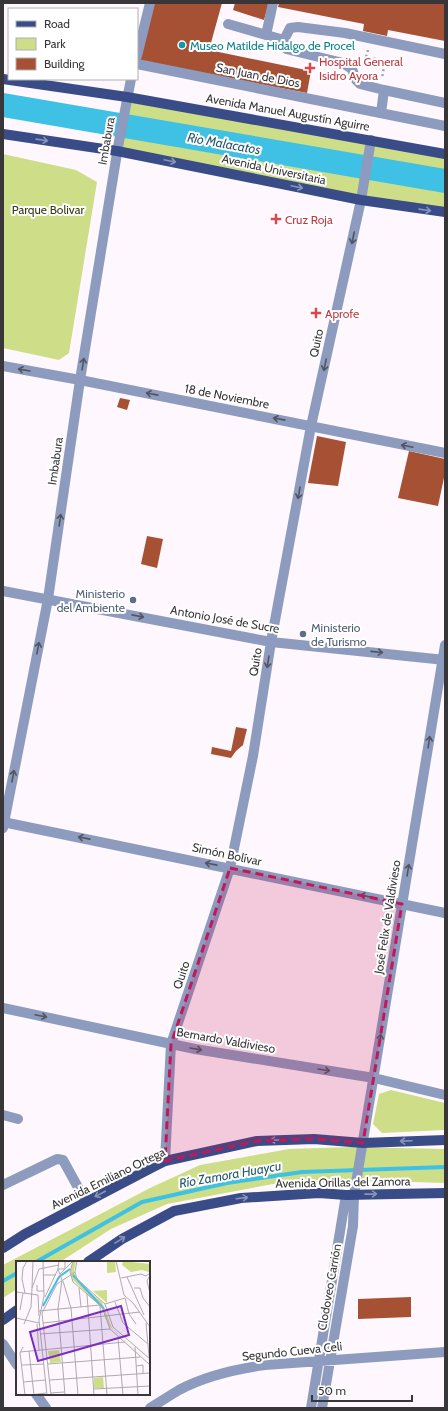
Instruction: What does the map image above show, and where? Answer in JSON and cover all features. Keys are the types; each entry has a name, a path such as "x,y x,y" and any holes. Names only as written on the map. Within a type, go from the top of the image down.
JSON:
{"main road":[{"name":"Avenida Manuel Augustín Aguirre","path":"9,80 127,99 371,145 445,154"},
{"name":"Avenida Universitaria","path":"3,134 118,149 445,212"},
{"name":"Avenida Emiliano Ortega","path":"3,1248 25,1234 165,1162 257,1141 314,1139 363,1143 445,1140"},
{"name":"Avenida Orillas del Zamora","path":"89,1261 122,1239 174,1211 241,1198 319,1193 350,1195 445,1193"},
{"path":"3,1320 16,1311"}],"street":[{"path":"138,52 150,3"},
{"path":"266,35 273,3"},
{"path":"228,24 284,40"},
{"path":"445,54 345,32 298,27 290,28 284,40 286,48 343,63 352,69 356,80 360,84 445,103"},
{"name":"San Juan de Dios","path":"138,64 445,126"},
{"name":"Imbabura","path":"3,824 48,599 80,380 131,80"},
{"path":"381,113 382,89"},
{"name":"Quito","path":"165,1162 171,1044 230,868 253,756 271,642 311,426 362,197 371,145"},
{"name":"18 de Noviembre","path":"3,366 80,380 445,454"},
{"name":"Antonio José de Sucre","path":"3,591 271,642 443,659"},
{"name":"José Felix de Valdivieso","path":"350,1195 363,1143 445,644"},
{"name":"Simón Bolívar","path":"3,824 230,868 445,913"},
{"name":"Bernardo Valdivieso","path":"3,1008 171,1044 374,1078 445,1095"},
{"path":"3,1115 18,1119"},
{"path":"3,1185 57,1159 63,1160 86,1202"},
{"name":"Clodoveo Carrión","path":"322,1408 353,1226 350,1195"},
{"name":"Clodoveo Carrión","path":"311,1408 350,1195"},
{"path":"3,1344 16,1364"},
{"name":"Segundo Cueva Celi","path":"150,1408 180,1390 241,1368 445,1352"},
{"path":"37,1395 46,1408"}],"path":[{"path":"371,38 366,57 385,62 382,89"}],"highlighted area":[{"path":"230,868 402,904 363,1143 314,1139 257,1141 165,1161 171,1044"}],"green space":[{"path":"127,97 445,154 445,211 117,151"},
{"name":"Parque Bolivar","path":"3,154 76,170 97,182 69,353 59,360 3,348"},
{"path":"391,1090 445,1103 445,1130 382,1133 373,1124 379,1094"},
{"path":"352,1147 445,1149 445,1183 380,1181 273,1184 167,1204 111,1229 62,1261 16,1261 16,1290 3,1298 3,1265 150,1188 200,1165 289,1149"}],"building":[{"path":"151,3 222,3 209,50 311,71 307,93 138,61"},
{"path":"235,3 269,3 264,20 233,10"},
{"path":"279,3 445,3 445,41 388,30 387,36 363,31 364,24 278,7"},
{"path":"120,398 130,400 127,410 117,407"},
{"path":"317,436 346,442 338,486 308,483"},
{"path":"409,451 445,459 445,473 438,506 398,498"},
{"path":"147,536 163,539 157,568 141,564"},
{"path":"236,727 247,729 243,745 231,758 211,754 212,747 231,751"},
{"path":"411,1297 411,1317 358,1319 358,1299"}],"waterway":[{"name":"Rio Malacatos","path":"3,105 445,181"},
{"name":"Río Zamora Huaycu","path":"38,1261 142,1202 227,1183 302,1172 445,1167"},
{"name":"Río Zamora Huaycu","path":"3,1281 16,1274"}],"place":[{"name":"Museo Matilde Hidalgo de Procel","path":"182,45"},
{"name":"Hospital General Isidro Ayora","path":"310,68"},
{"name":"Cruz Roja","path":"276,219"},
{"name":"Aprofe","path":"316,313"},
{"name":"Ministerio del Ambiente","path":"133,600"},
{"name":"Ministerio de Turismo","path":"303,634"}]}
